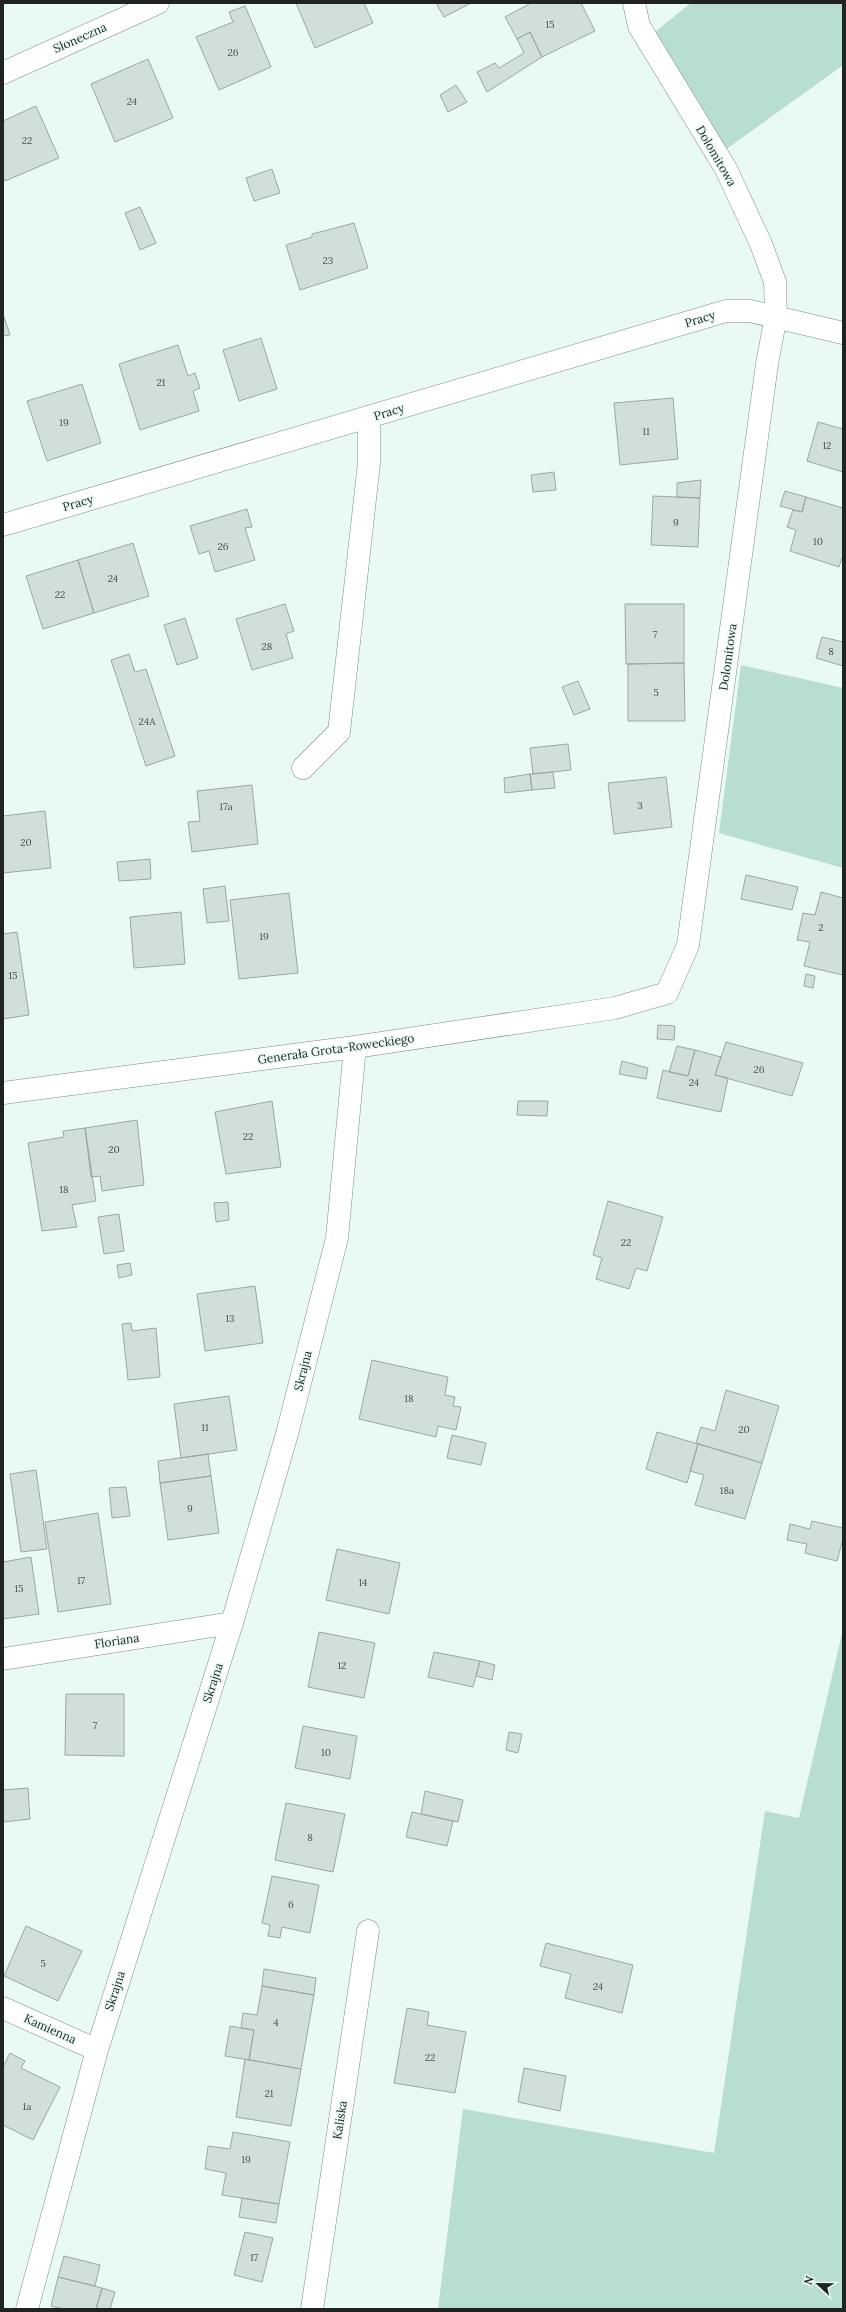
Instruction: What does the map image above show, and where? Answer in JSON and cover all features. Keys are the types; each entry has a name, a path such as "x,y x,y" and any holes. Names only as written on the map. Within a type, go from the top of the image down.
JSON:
{"street":[{"name":"Słoneczna","path":"3,73 158,3"},
{"name":"Dolomitowa","path":"634,3 639,26 726,169 761,244 775,282 776,316 768,364 688,945 666,993"},
{"name":"Pracy","path":"3,525 369,418 726,311 750,311 776,316"},
{"path":"776,316 843,333"},
{"path":"303,768 339,732 370,463 369,418"},
{"name":"Generała Grota-Roweckiego","path":"3,1093 355,1047 615,1008 666,993"},
{"name":"Skrajna","path":"27,2309 97,2050 232,1623 287,1434 337,1238 355,1047"},
{"name":"Floriana","path":"3,1659 232,1623"},
{"name":"Kaliska","path":"312,2309 368,1931"},
{"name":"Kamienna","path":"3,2008 97,2050"}],"green space":[{"path":"691,3 843,3 843,65 714,158 646,39"},
{"path":"741,665 843,688 843,868 719,833"},
{"path":"843,1629 843,2309 438,2309 463,2109 714,2153 765,1811 799,1818"}],"building":[{"path":"296,3 364,3 373,23 315,48"},
{"path":"436,3 471,3 444,17"},
{"path":"531,3 581,3 595,31 542,57 530,32 517,39 505,17"},
{"path":"245,6 271,67 219,90 196,37 233,22 229,12"},
{"path":"530,32 542,57 487,92 477,72 495,63 499,68 524,53 517,39"},
{"path":"148,59 173,118 115,142 91,84"},
{"path":"456,85 467,102 448,112 440,95"},
{"path":"36,106 59,158 5,181 3,176 3,121"},
{"path":"272,169 280,193 254,201 246,178"},
{"path":"140,207 156,243 140,250 125,213"},
{"path":"354,223 368,268 300,290 286,245 312,237 312,234"},
{"path":"3,314 10,335 3,336"},
{"path":"261,338 277,389 239,401 223,350"},
{"path":"178,345 188,376 195,373 200,388 193,391 199,411 140,430 119,364"},
{"path":"82,384 101,443 47,461 27,401"},
{"path":"673,398 678,459 620,465 614,403"},
{"path":"818,422 843,429 843,472 807,461"},
{"path":"554,472 556,490 533,492 531,475"},
{"path":"701,480 700,498 677,497 677,483"},
{"path":"785,491 806,497 802,512 780,506"},
{"path":"653,496 700,498 698,547 651,545"},
{"path":"806,497 843,508 843,555 839,567 790,551 796,530 787,527 793,510 802,512"},
{"path":"247,509 252,527 245,528 255,560 215,572 209,551 199,554 190,526"},
{"path":"133,543 149,596 94,613 78,560"},
{"path":"78,560 94,613 43,629 26,576"},
{"path":"285,604 294,631 286,634 293,658 252,670 236,619"},
{"path":"625,604 684,604 684,663 626,664"},
{"path":"185,618 198,658 177,665 164,625"},
{"path":"822,637 843,642 843,666 816,658"},
{"path":"129,654 135,672 146,669 175,756 146,766 111,660"},
{"path":"684,663 685,721 628,721 628,664"},
{"path":"578,681 590,709 574,715 562,687"},
{"path":"568,744 571,770 533,774 530,748"},
{"path":"553,772 555,788 532,790 530,774"},
{"path":"530,774 532,790 505,793 504,778"},
{"path":"666,777 672,827 614,834 608,783"},
{"path":"252,785 258,844 192,852 188,822 200,821 197,791"},
{"path":"45,811 51,868 3,873 3,816"},
{"path":"150,859 151,879 119,881 117,862"},
{"path":"746,875 798,887 792,910 741,899"},
{"path":"225,886 229,921 207,923 203,889"},
{"path":"821,892 843,898 843,975 804,966 810,942 797,940 803,913 815,915"},
{"path":"289,893 298,973 239,979 230,900"},
{"path":"181,912 185,964 134,968 130,917"},
{"path":"17,932 29,1015 3,1019 3,934"},
{"path":"806,974 815,976 813,988 804,986"},
{"path":"658,1025 675,1026 674,1040 657,1039"},
{"path":"726,1042 803,1063 792,1096 715,1075"},
{"path":"677,1046 695,1050 688,1076 669,1072"},
{"path":"695,1050 721,1057 715,1075 728,1078 721,1112 657,1098 663,1070 688,1076"},
{"path":"622,1061 648,1068 646,1079 619,1074"},
{"path":"272,1101 281,1167 226,1174 215,1112"},
{"path":"518,1101 548,1101 547,1116 517,1115"},
{"path":"137,1120 144,1185 102,1191 100,1176 91,1177 85,1128"},
{"path":"85,1128 96,1201 72,1205 77,1227 42,1231 28,1143 64,1137 63,1131"},
{"path":"608,1201 663,1217 647,1271 636,1268 629,1289 596,1279 602,1258 593,1255"},
{"path":"228,1202 229,1220 216,1222 214,1203"},
{"path":"119,1214 124,1251 104,1254 98,1217"},
{"path":"130,1263 132,1275 119,1278 117,1265"},
{"path":"255,1286 263,1343 205,1351 197,1294"},
{"path":"131,1323 132,1331 156,1328 160,1377 128,1380 122,1324"},
{"path":"372,1360 448,1377 445,1395 455,1397 453,1406 461,1407 456,1430 438,1426 436,1437 359,1419"},
{"path":"726,1390 779,1406 762,1463 696,1443 701,1427 715,1431"},
{"path":"229,1396 237,1450 181,1458 174,1404"},
{"path":"657,1432 698,1444 687,1483 646,1469"},
{"path":"452,1435 486,1443 481,1465 447,1458"},
{"path":"698,1444 762,1463 745,1519 695,1505 704,1475 690,1471"},
{"path":"208,1454 211,1476 160,1483 158,1461"},
{"path":"36,1470 47,1549 21,1552 10,1474"},
{"path":"211,1476 219,1533 168,1540 160,1483"},
{"path":"126,1487 130,1516 112,1518 109,1488"},
{"path":"98,1513 111,1604 58,1612 45,1522"},
{"path":"812,1521 843,1528 843,1539 837,1561 805,1553 807,1544 787,1540 790,1524 810,1529"},
{"path":"337,1549 400,1563 389,1614 326,1600"},
{"path":"31,1557 39,1614 3,1619 3,1562"},
{"path":"319,1632 375,1643 364,1698 308,1687"},
{"path":"434,1652 480,1661 473,1687 428,1677"},
{"path":"480,1661 495,1665 492,1680 476,1676"},
{"path":"66,1694 124,1694 124,1756 65,1755"},
{"path":"303,1726 357,1736 350,1779 295,1768"},
{"path":"509,1732 522,1734 518,1753 506,1750"},
{"path":"28,1788 30,1819 3,1822 3,1790"},
{"path":"425,1791 463,1800 458,1822 421,1814"},
{"path":"286,1803 345,1814 333,1872 275,1860"},
{"path":"412,1812 453,1821 447,1846 406,1837"},
{"path":"272,1876 319,1885 310,1933 282,1927 280,1938 268,1936 270,1925 262,1923"},
{"path":"26,1926 82,1951 58,2001 4,1976"},
{"path":"546,1943 633,1965 622,2013 565,1998 571,1974 540,1966"},
{"path":"264,1969 316,1978 314,1995 262,1986"},
{"path":"262,1986 314,1995 301,2069 249,2060 254,2030 241,2028 243,2013 257,2015"},
{"path":"407,2008 429,2012 427,2025 466,2032 455,2093 394,2083"},
{"path":"230,2026 254,2030 249,2060 225,2056"},
{"path":"10,2053 25,2061 21,2068 60,2087 33,2140 3,2125 3,2067"},
{"path":"245,2059 301,2069 291,2126 236,2117"},
{"path":"524,2068 566,2076 560,2111 518,2102"},
{"path":"233,2132 290,2142 279,2204 222,2195 226,2173 205,2169 208,2146 230,2149"},
{"path":"242,2198 279,2204 276,2223 239,2217"},
{"path":"245,2232 273,2238 262,2282 234,2275"},
{"path":"64,2256 100,2265 95,2286 58,2277"},
{"path":"58,2277 102,2288 96,2309 63,2309 51,2306"},
{"path":"102,2288 115,2292 110,2309 96,2309"}]}
